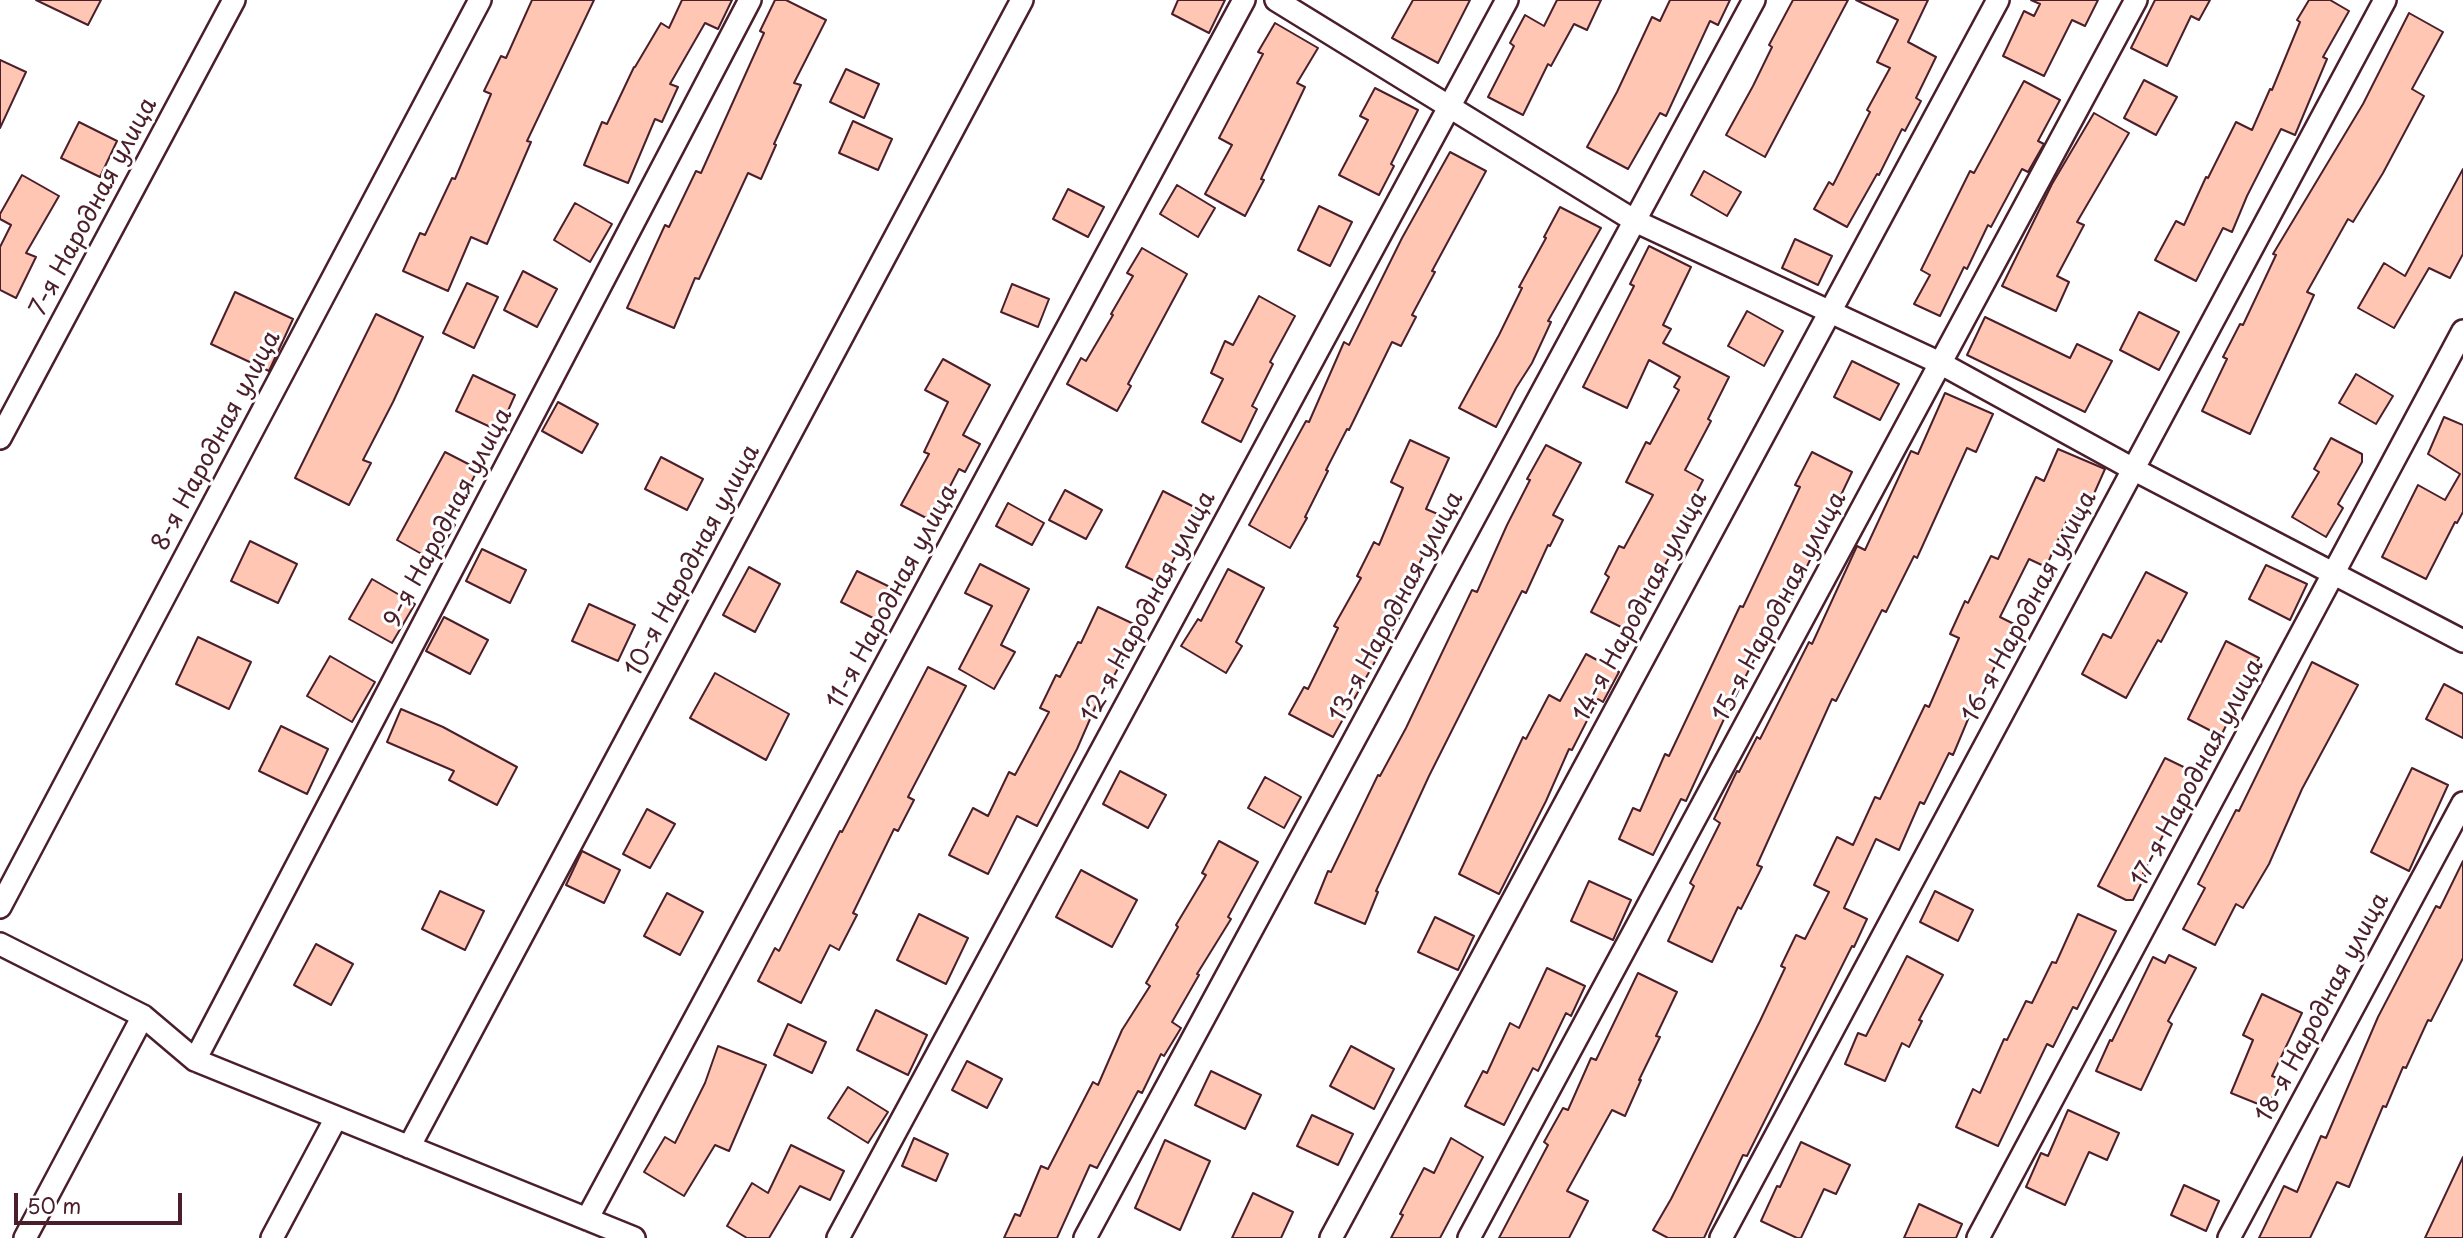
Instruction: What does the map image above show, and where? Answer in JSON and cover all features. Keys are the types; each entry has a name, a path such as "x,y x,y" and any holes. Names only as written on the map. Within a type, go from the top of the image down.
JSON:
{"street":[{"name":"7-я Народная улица","path":"0,438 234,0"},
{"name":"8-я Народная улица","path":"0,907 480,0"},
{"name":"9-я Народная улица","path":"195,1060 750,0"},
{"name":"10-я Народная улица","path":"410,1147 1022,0"},
{"name":"11-я Народная улица","path":"587,1219 1244,0"},
{"path":"1276,0 1635,221 1940,363 2133,469 2463,642"},
{"name":"12-я Народная улица","path":"838,1238 1507,0"},
{"name":"13-я Народная улица","path":"1085,1238 1754,0"},
{"name":"14-я Народная улица","path":"1331,1238 1998,0"},
{"name":"15-я Народная улица","path":"1469,1238 2136,0"},
{"name":"16-я Народная улица","path":"1721,1238 2385,0"},
{"name":"17-я Народная улица","path":"1978,1238 2463,331"},
{"name":"18-я Народная улица","path":"2229,1238 2463,803"},
{"path":"0,944 143,1016 195,1060 634,1238"},
{"path":"25,1238 143,1016"},
{"path":"272,1238 336,1118"}],"building":[{"path":"36,0 101,0 88,25"},
{"path":"532,0 594,0 527,141 531,142 487,244 471,237 448,291 403,271 420,233 425,235 452,178 455,179 491,94 484,91 501,56 506,58"},
{"path":"682,0 732,0 718,29 705,23 670,84 678,87 662,122 655,119 628,183 584,165 602,122 607,124 634,67 661,23 669,28"},
{"path":"775,0 786,0 826,20 794,83 801,85 761,179 748,173 699,279 695,278 674,328 627,308 665,225 669,227 696,171 701,173 764,33 760,31"},
{"path":"1178,0 1225,0 1209,33 1172,14"},
{"path":"1413,0 1470,0 1438,63 1392,38"},
{"path":"1557,0 1601,0 1587,30 1574,24 1551,66 1548,64 1523,115 1488,97 1514,46 1510,43 1525,15 1544,26"},
{"path":"1670,0 1730,0 1718,25 1710,21 1666,116 1660,113 1628,169 1587,147 1617,92 1652,17 1660,21"},
{"path":"1793,0 1848,0 1765,157 1726,135 1753,86 1772,47 1769,45"},
{"path":"1856,0 1928,0 1908,42 1936,57 1916,98 1921,101 1905,131 1902,129 1879,175 1877,174 1847,227 1814,209 1829,182 1833,185 1870,112 1867,110 1890,68 1877,62 1898,20"},
{"path":"2031,0 2098,0 2085,26 2072,20 2044,76 2003,56 2024,11 2034,16 2040,4"},
{"path":"2155,0 2210,0 2199,20 2191,16 2167,66 2131,48"},
{"path":"2309,0 2330,0 2349,11 2323,57 2327,59 2295,135 2281,129 2232,232 2223,228 2196,281 2155,260 2176,221 2184,225 2236,122 2252,130 2300,22 2297,20"},
{"path":"2409,13 2443,32 2412,89 2424,96 2383,173 2353,222 2348,219 2307,292 2314,295 2250,434 2202,411 2227,359 2223,357 2240,324 2243,325 2276,255 2273,254 2363,104"},
{"path":"1275,23 1318,48 1297,83 1305,87 1245,216 1205,194 1232,145 1219,138 1263,54 1258,52"},
{"path":"0,60 26,72 0,128"},
{"path":"846,69 879,84 864,118 830,102"},
{"path":"2144,80 2177,97 2156,135 2124,118"},
{"path":"2024,81 2060,100 2038,141 2044,144 2028,172 2022,169 1991,227 1988,225 1940,316 1914,304 1930,275 1921,270 1970,171 1974,173"},
{"path":"1375,88 1418,110 1379,195 1339,175 1368,120 1360,116"},
{"path":"2094,113 2129,133 2077,222 2084,225 2057,276 2069,282 2056,311 2002,286 2052,184"},
{"path":"853,121 892,139 878,170 839,153"},
{"path":"79,122 117,141 100,177 61,158"},
{"path":"1450,152 1486,171 1432,271 1435,272 1412,315 1416,317 1401,346 1392,342 1349,430 1347,429 1326,470 1328,471 1305,517 1307,518 1290,548 1249,525 1306,421 1309,422 1344,342 1349,345 1402,238"},
{"path":"2463,169 2463,254 2450,278 2429,268 2394,328 2358,308 2384,263 2405,276"},
{"path":"1704,171 1741,192 1727,216 1691,195"},
{"path":"22,175 59,196 26,253 36,257 16,298 0,290 0,247 11,225 0,219 0,214"},
{"path":"1177,185 1215,208 1198,237 1160,214"},
{"path":"1068,189 1104,207 1088,237 1053,219"},
{"path":"575,203 612,224 590,262 554,240"},
{"path":"1319,206 1352,222 1330,266 1298,250"},
{"path":"1560,207 1601,228 1548,321 1551,322 1532,363 1496,427 1459,408 1499,335 1522,288 1519,287"},
{"path":"1795,239 1832,256 1818,285 1782,268"},
{"path":"1649,246 1691,267 1663,325 1671,329 1663,343 1729,377 1708,419 1711,421 1685,470 1703,480 1683,519 1688,523 1631,632 1591,612 1609,577 1605,574 1619,546 1624,548 1653,495 1626,482 1646,442 1650,444 1679,390 1674,387 1680,377 1649,360 1627,408 1583,387 1634,286 1630,284"},
{"path":"1142,248 1187,274 1128,384 1131,386 1117,411 1067,384 1081,358 1086,361 1113,315 1111,314 1133,276 1127,273"},
{"path":"523,271 557,289 537,327 504,310"},
{"path":"467,283 498,297 474,348 443,333"},
{"path":"1012,284 1049,299 1038,327 1001,312"},
{"path":"235,292 293,319 269,371 211,344"},
{"path":"1259,296 1295,316 1270,362 1273,364 1252,406 1257,409 1241,442 1202,422 1223,379 1211,373 1225,341 1233,345"},
{"path":"1747,311 1783,331 1764,366 1728,346"},
{"path":"2139,312 2179,332 2159,370 2120,350"},
{"path":"376,314 423,337 363,460 371,463 349,505 295,478"},
{"path":"1985,317 2070,358 2077,344 2112,361 2085,412 1967,355"},
{"path":"943,359 990,385 963,435 980,444 965,472 959,469 932,521 901,505 929,454 924,452 948,402 925,390"},
{"path":"1852,361 1899,384 1880,420 1834,397"},
{"path":"2356,374 2393,396 2376,424 2339,403"},
{"path":"473,375 515,395 499,431 456,411"},
{"path":"1945,393 1993,414 1976,452 1967,448 1917,558 1914,556 1886,612 1882,610 1836,701 1832,699 1757,865 1762,867 1741,909 1738,907 1712,962 1668,941 1694,886 1690,883 1720,823 1714,819 1737,771 1739,772 1757,737 1760,739 1809,642 1812,644 1857,546 1865,550 1911,451 1918,454"},
{"path":"558,402 598,424 582,453 542,431"},
{"path":"2444,417 2463,425 2463,512 2457,523 2455,522 2426,579 2382,557 2418,485 2445,500 2460,474 2428,454"},
{"path":"2331,438 2362,454 2362,462 2338,504 2343,508 2326,537 2292,517 2319,472 2314,469"},
{"path":"1410,440 1449,458 1426,509 1440,515 1397,610 1402,613 1333,737 1289,714 1304,687 1308,689 1338,628 1334,626 1361,578 1357,576 1374,542 1379,545 1403,488 1391,482"},
{"path":"1546,445 1581,463 1553,515 1563,520 1526,593 1522,591 1429,776 1376,891 1378,892 1365,924 1315,903 1328,871 1331,872 1378,775 1380,776 1406,728 1472,590 1477,592 1530,480 1527,479"},
{"path":"2058,449 2105,469 2093,496 2088,493 2074,524 2067,520 2046,567 2029,559 2000,617 2014,624 1953,755 1949,753 1924,804 1920,802 1899,850 1876,839 1844,908 1867,919 1747,1156 1743,1155 1704,1238 1668,1238 1653,1230 1760,1021 1785,968 1781,966 1796,935 1805,939 1829,892 1814,885 1837,837 1853,845 1875,797 1880,799 1925,705 1929,707 1959,638 1950,634 1965,601 1968,603 1991,556 1998,559 2036,477 2044,481"},
{"path":"445,452 478,469 451,522 455,525 434,561 397,540"},
{"path":"1812,452 1852,472 1789,604 1784,601 1761,654 1758,652 1686,801 1681,799 1653,855 1619,839 1633,808 1640,811 1665,754 1669,756 1800,487 1795,485"},
{"path":"661,457 703,479 687,510 645,489"},
{"path":"1065,490 1102,510 1086,539 1049,520"},
{"path":"1163,491 1198,509 1161,584 1126,567"},
{"path":"1008,503 1044,523 1032,545 996,526"},
{"path":"250,541 297,564 278,603 231,581"},
{"path":"482,549 526,570 510,603 466,581"},
{"path":"980,564 1029,589 1001,645 1015,652 994,689 959,669 992,606 965,593"},
{"path":"2266,565 2307,584 2290,620 2249,599"},
{"path":"749,567 780,584 755,632 723,615"},
{"path":"1228,569 1264,588 1236,642 1242,646 1226,673 1181,646 1198,619 1201,621"},
{"path":"857,571 892,588 877,620 841,602"},
{"path":"2146,572 2187,593 2161,642 2158,640 2126,698 2082,674 2103,634 2111,638"},
{"path":"372,579 415,604 392,643 349,619"},
{"path":"589,604 635,625 618,661 572,641"},
{"path":"1098,607 1140,627 1107,689 1104,687 1077,749 1037,826 1017,816 988,874 949,855 973,808 988,816 1009,772 1015,775 1049,712 1040,708 1056,675 1060,677 1078,642 1081,643"},
{"path":"444,617 488,640 470,674 426,651"},
{"path":"198,637 251,662 229,709 176,684"},
{"path":"2226,641 2259,658 2221,736 2188,719"},
{"path":"1586,654 1619,672 1603,702 1598,699 1572,750 1569,749 1499,894 1459,874 1523,737 1526,739 1549,695 1560,701"},
{"path":"330,656 375,682 352,722 307,696"},
{"path":"2312,662 2358,685 2302,789 2269,864 2243,908 2236,904 2215,945 2183,929 2205,888 2198,884 2236,810 2239,811"},
{"path":"928,667 966,686 908,797 914,800 898,831 894,829 853,913 857,915 839,950 830,945 801,1003 758,981 775,948 779,951"},
{"path":"715,673 789,714 766,760 690,718"},
{"path":"2444,684 2463,694 2463,738 2426,719"},
{"path":"401,709 443,727 517,767 497,805 449,780 454,771 387,742"},
{"path":"281,726 328,749 307,794 259,771"},
{"path":"2165,758 2196,773 2143,873 2146,874 2133,900 2126,900 2098,886"},
{"path":"2412,768 2448,785 2409,871 2371,852"},
{"path":"1120,771 1166,795 1148,828 1103,804"},
{"path":"1265,777 1301,797 1284,828 1248,808"},
{"path":"647,809 675,824 650,868 623,854"},
{"path":"1219,841 1258,862 1228,917 1231,919 1197,974 1199,975 1172,1022 1181,1028 1164,1056 1161,1054 1142,1093 1138,1091 1097,1168 1090,1165 1057,1238 1004,1238 1015,1214 1020,1216 1041,1166 1048,1169 1093,1082 1098,1085 1122,1030 1150,986 1146,983 1206,875 1202,873"},
{"path":"582,851 620,870 604,903 566,885"},
{"path":"2463,861 2463,958 2431,1021 2428,1020 2406,1068 2403,1067 2386,1107 2383,1106 2349,1187 2337,1182 2310,1238 2259,1238 2284,1186 2297,1192 2321,1136 2326,1138 2378,1017 2436,906 2440,908"},
{"path":"1081,870 1137,900 1112,947 1056,917"},
{"path":"1589,881 1631,900 1613,940 1571,921"},
{"path":"440,891 484,911 465,950 422,929"},
{"path":"1935,891 1973,910 1958,941 1920,922"},
{"path":"667,893 703,912 680,955 644,936"},
{"path":"919,914 968,938 946,984 897,960"},
{"path":"2078,914 2116,931 2077,1009 2073,1007 2053,1047 2047,1044 1998,1146 1956,1127 1973,1089 1980,1093 2004,1039 2007,1040 2026,1001 2032,1003 2052,962 2056,963"},
{"path":"1435,917 1474,936 1458,970 1418,952"},
{"path":"316,944 353,964 331,1005 294,985"},
{"path":"2169,955 2196,968 2168,1021 2172,1024 2141,1090 2096,1071 2153,957 2165,963"},
{"path":"1907,956 1943,975 1919,1020 1922,1021 1909,1047 1902,1043 1885,1081 1845,1064 1858,1033 1866,1036"},
{"path":"1547,968 1585,986 1571,1016 1566,1013 1538,1071 1533,1068 1504,1125 1465,1106 1483,1071 1487,1073 1510,1023 1519,1028"},
{"path":"1638,973 1677,992 1656,1036 1660,1037 1625,1116 1612,1110 1567,1191 1588,1201 1569,1238 1499,1238 1548,1145 1544,1142 1563,1108 1568,1110 1591,1058 1596,1060"},
{"path":"2262,994 2302,1013 2272,1076 2280,1079 2268,1108 2231,1093 2253,1040 2243,1035"},
{"path":"876,1010 927,1035 908,1075 857,1050"},
{"path":"788,1024 826,1042 812,1073 774,1055"},
{"path":"718,1046 766,1065 729,1151 715,1145 684,1196 644,1172 665,1137 675,1143 705,1083"},
{"path":"1351,1046 1394,1069 1374,1109 1330,1086"},
{"path":"967,1061 1002,1079 987,1108 952,1090"},
{"path":"1211,1071 1261,1095 1245,1129 1195,1105"},
{"path":"848,1087 888,1112 868,1143 828,1118"},
{"path":"2068,1110 2119,1133 2107,1160 2089,1152 2065,1205 2026,1187 2041,1153 2048,1156"},
{"path":"1312,1115 1353,1134 1338,1165 1297,1146"},
{"path":"914,1138 948,1154 936,1181 902,1166"},
{"path":"1451,1138 1483,1157 1440,1238 1391,1238 1424,1168 1434,1173"},
{"path":"1165,1140 1210,1161 1180,1230 1135,1208"},
{"path":"1801,1142 1850,1165 1836,1194 1824,1189 1801,1238 1797,1238 1761,1221"},
{"path":"791,1145 844,1171 830,1200 800,1186 769,1238 747,1238 727,1226 752,1183 768,1193"},
{"path":"2463,1157 2463,1238 2425,1238"},
{"path":"2184,1185 2219,1201 2206,1231 2171,1215"},
{"path":"1253,1193 1293,1212 1281,1238 1232,1238"},
{"path":"1919,1204 1962,1224 1956,1238 1904,1238"}]}
